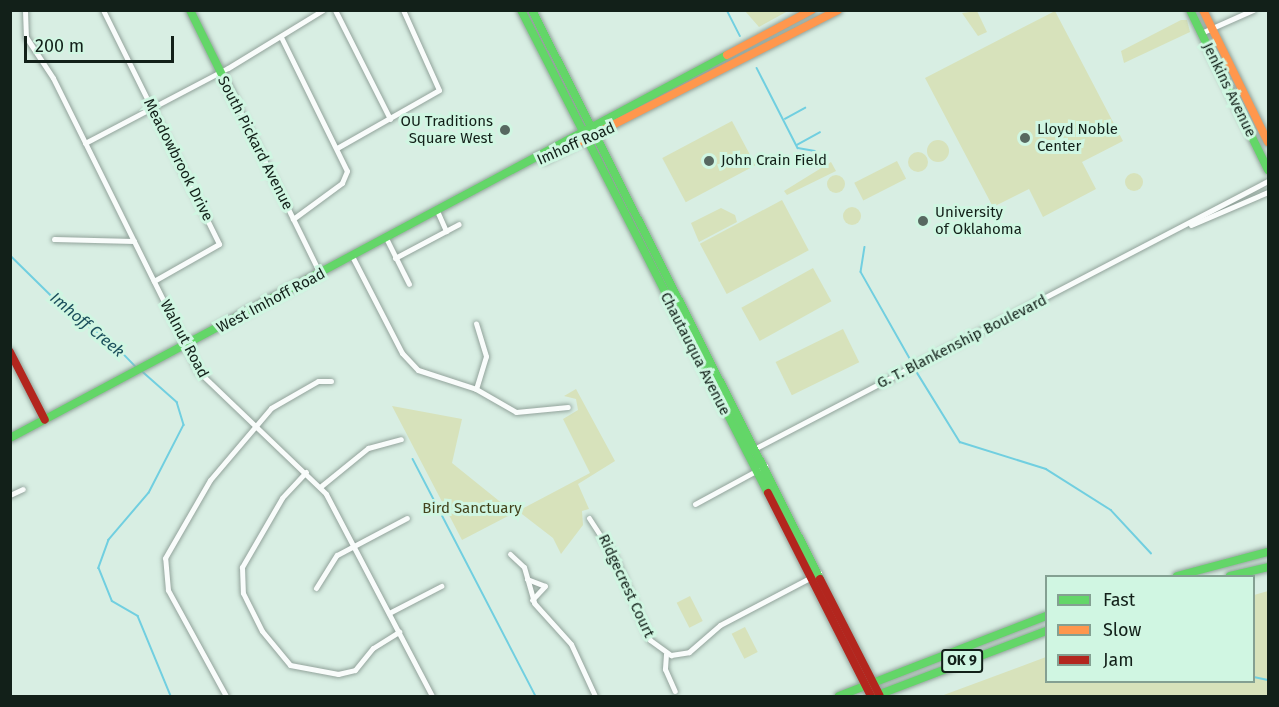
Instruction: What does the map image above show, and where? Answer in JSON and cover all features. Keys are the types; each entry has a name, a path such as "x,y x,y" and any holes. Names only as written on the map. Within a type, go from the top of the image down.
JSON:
{"main road":[{"name":"South Pickard Avenue","path":"190,10 237,105"},
{"name":"Chautauqua Avenue","path":"521,10 809,578 865,686 876,696"},
{"name":"Chautauqua Avenue","path":"532,10 874,682 876,696"},
{"name":"Imhoff Road","path":"532,164 584,137 592,128 812,10"},
{"name":"Imhoff Road","path":"584,137 596,136 838,10"},
{"name":"Jenkins Avenue","path":"1190,10 1269,170"},
{"name":"Jenkins Avenue","path":"1203,10 1269,142"},
{"name":"West Imhoff Road","path":"10,438 532,164"},
{"path":"10,352 45,420"},
{"path":"1181,575 1269,552"},
{"path":"1234,575 1269,567"},
{"name":"OK 9","path":"839,696 1045,617"},
{"name":"OK 9","path":"876,696 1045,632"},
{"path":"896,696 902,685"}],"street":[{"name":"Walnut Road","path":"25,10 21,24 26,37 85,143 204,380 320,487 355,545 432,696"},
{"name":"Meadowbrook Drive","path":"103,10 219,244 154,281"},
{"path":"85,143 220,72 323,10"},
{"path":"335,10 390,119"},
{"path":"337,148 439,90 403,10"},
{"path":"1201,33 1253,10"},
{"path":"281,37 347,168 344,180 293,219"},
{"name":"South Pickard Avenue","path":"237,105 321,275"},
{"name":"G. T. Blankenship Boulevard","path":"746,453 1269,182"},
{"name":"G. T. Blankenship Boulevard","path":"1178,230 1269,192"},
{"path":"438,213 446,231"},
{"path":"395,258 459,224"},
{"path":"54,239 134,241"},
{"path":"387,240 409,284"},
{"path":"353,258 409,362 428,376 476,389 525,414 568,407"},
{"path":"476,389 486,356 477,324"},
{"path":"226,696 168,590 163,568 200,495 254,426 279,401 318,381 331,381"},
{"path":"320,487 368,448 401,439"},
{"path":"695,504 765,466"},
{"path":"306,472 282,498 242,567 241,587 262,631 290,664 338,674 355,669 373,648 399,632"},
{"path":"10,495 23,489"},
{"path":"316,588 335,557 407,518"},
{"name":"Ridgecrest Court","path":"589,518 615,558 650,640 666,654"},
{"path":"510,554 522,563 532,600 571,644 595,696"},
{"path":"675,691 666,672 666,654 689,652 720,625 819,573"},
{"path":"527,579 545,586 532,600"},
{"path":"389,612 441,586"}],"green space":[{"path":"788,10 759,27 745,11"},
{"path":"977,11 987,32 978,36 962,13"},
{"path":"1055,11 1123,141 1082,162 1096,189 1043,217 1029,189 993,207 925,78"},
{"path":"1181,20 1187,20 1190,32 1124,63 1121,51"},
{"name":"John Crain Field","path":"732,121 755,165 686,202 662,158"},
{"path":"938,140 946,143 949,151 946,159 938,162 930,159 927,151 930,143"},
{"path":"918,152 925,155 928,162 925,169 918,172 911,169 908,162 911,155"},
{"path":"897,161 906,179 863,201 854,183"},
{"path":"831,162 836,171 787,195 784,191"},
{"path":"1134,173 1140,176 1143,182 1140,188 1134,191 1128,188 1125,182 1128,176"},
{"path":"836,175 842,178 845,184 842,190 836,193 830,190 827,184 830,178"},
{"path":"782,200 809,250 727,294 700,244"},
{"path":"852,207 858,210 861,216 858,222 852,225 846,222 843,216 846,210"},
{"path":"721,208 735,215 737,222 699,242 691,223"},
{"path":"813,268 831,301 760,341 741,308"},
{"path":"843,329 859,362 792,395 776,362"},
{"path":"576,389 615,461 578,484 589,509 582,511 583,525 561,554 553,538 518,511 590,473 563,419 578,410 576,399 564,396"},
{"name":"Bird Sanctuary","path":"392,406 462,419 452,463 514,513 462,540"},
{"path":"1268,591 1268,696 941,696 1045,657 1045,683 1255,683 1255,595"},
{"path":"690,596 703,621 689,628 677,603"},
{"path":"745,627 758,652 744,659 732,634"}],"waterway":[{"path":"727,10 740,36"},
{"path":"757,68 798,148 815,151"},
{"path":"785,119 805,108"},
{"path":"797,145 820,132"},
{"path":"865,247 861,272 913,364"},
{"name":"Imhoff Creek","path":"10,255 73,317 111,341 136,367"},
{"path":"915,369 960,442 1046,469 1111,510 1151,553"},
{"name":"Imhoff Creek","path":"142,371 177,402 184,425 149,493 109,540 99,568 112,601 138,616 171,696"},
{"path":"413,459 536,696"},
{"path":"1255,677 1268,680"}],"traffic: fast":[{"path":"190,10 237,105"},
{"path":"521,10 768,493"},
{"path":"532,10 820,579"},
{"path":"1190,10 1268,170"},
{"path":"10,438 727,55"},
{"path":"1181,575 1268,552"},
{"path":"1234,575 1268,567"},
{"path":"839,696 1045,616"},
{"path":"875,696 1045,631"}],"traffic: slow":[{"path":"727,55 812,10"},
{"path":"544,160 838,10"},
{"path":"1203,10 1268,142"}],"traffic: jam":[{"path":"10,352 45,420"},
{"path":"768,493 871,696"},
{"path":"820,579 880,696"}],"place":[{"name":"OU Traditions Square West","path":"505,130"},
{"name":"Lloyd Noble Center","path":"1025,138"},
{"name":"John Crain Field","path":"709,161"},
{"name":"University of Oklahoma","path":"923,221"}]}
